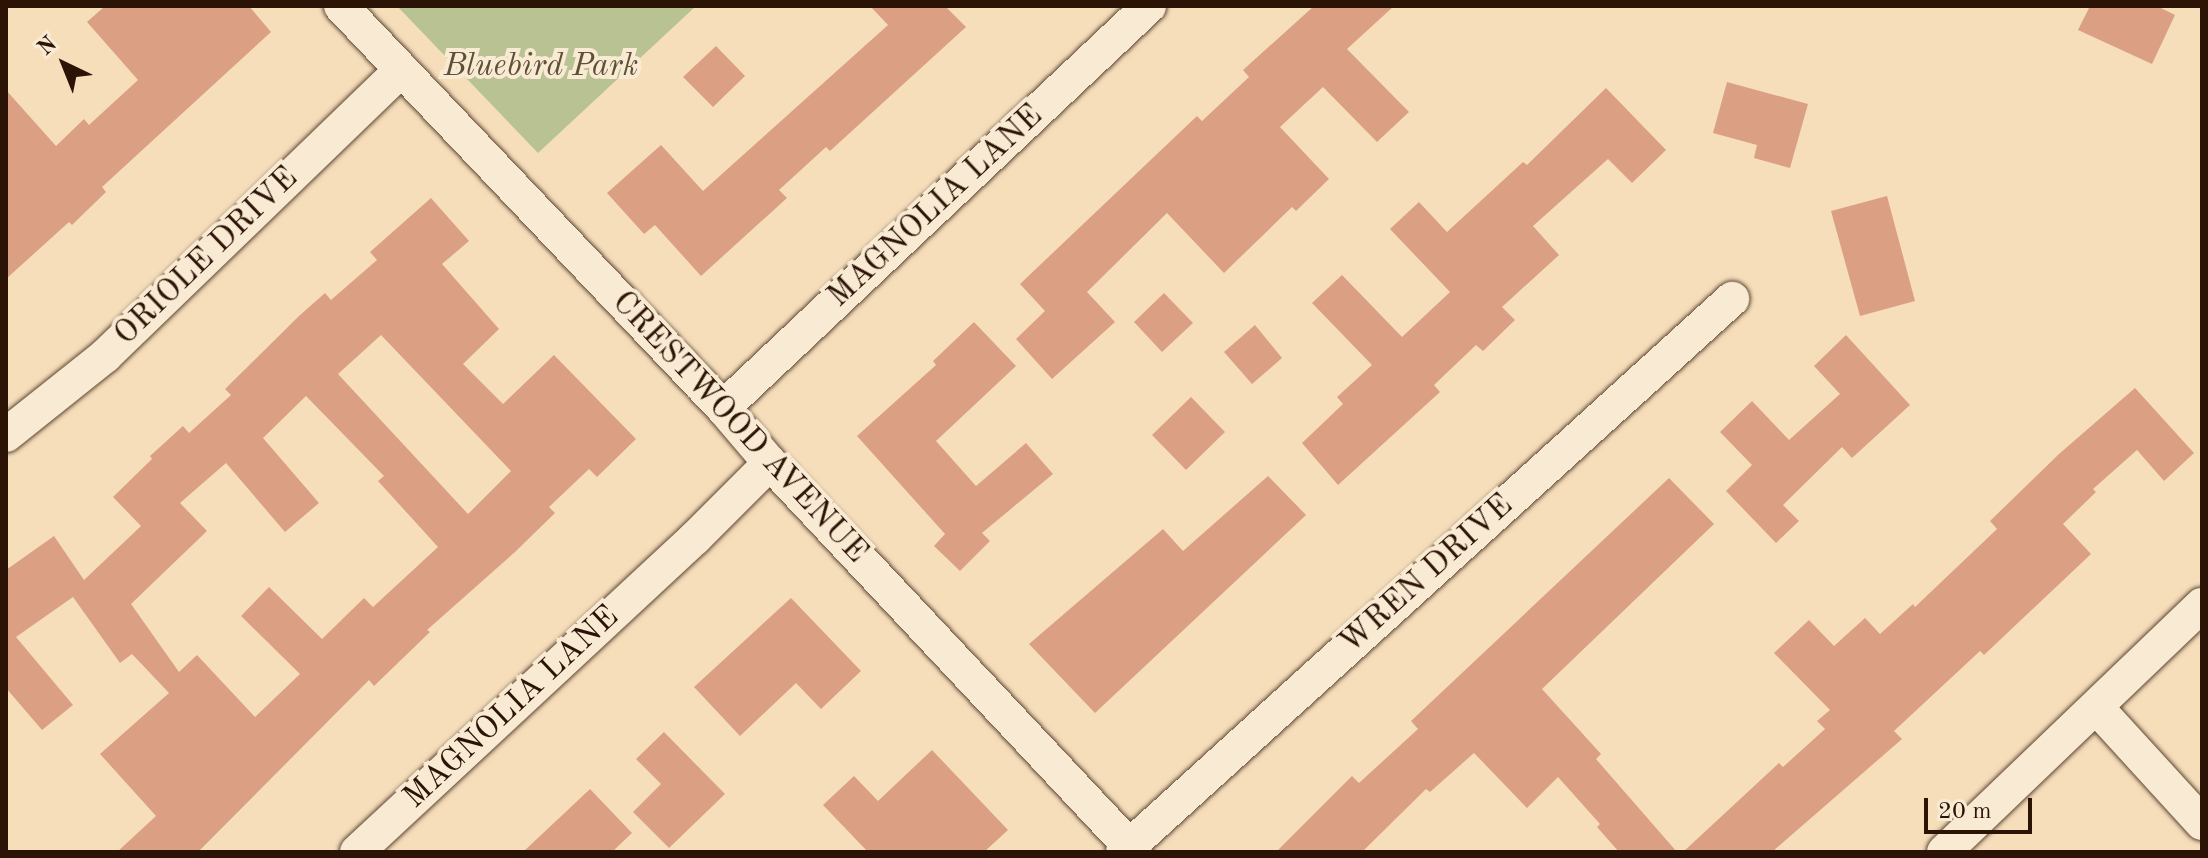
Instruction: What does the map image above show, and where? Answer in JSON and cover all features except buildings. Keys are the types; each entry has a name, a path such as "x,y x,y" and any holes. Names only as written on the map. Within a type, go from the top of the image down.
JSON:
{"street":[{"name":"CRESTWOOD AVENUE","path":"341,6 723,408 770,463 1129,850"},
{"name":"MAGNOLIA LANE","path":"723,408 1149,6"},
{"name":"ORIOLE DRIVE","path":"6,435 105,356 401,70"},
{"name":"WREN DRIVE","path":"1129,850 1732,299"},
{"name":"MAGNOLIA LANE","path":"357,852 695,538 770,463"},
{"path":"1944,852 2202,605"},
{"path":"2097,708 2202,823"}],"green space":[{"name":"Bluebird Park","path":"397,6 696,6 538,153"}]}
